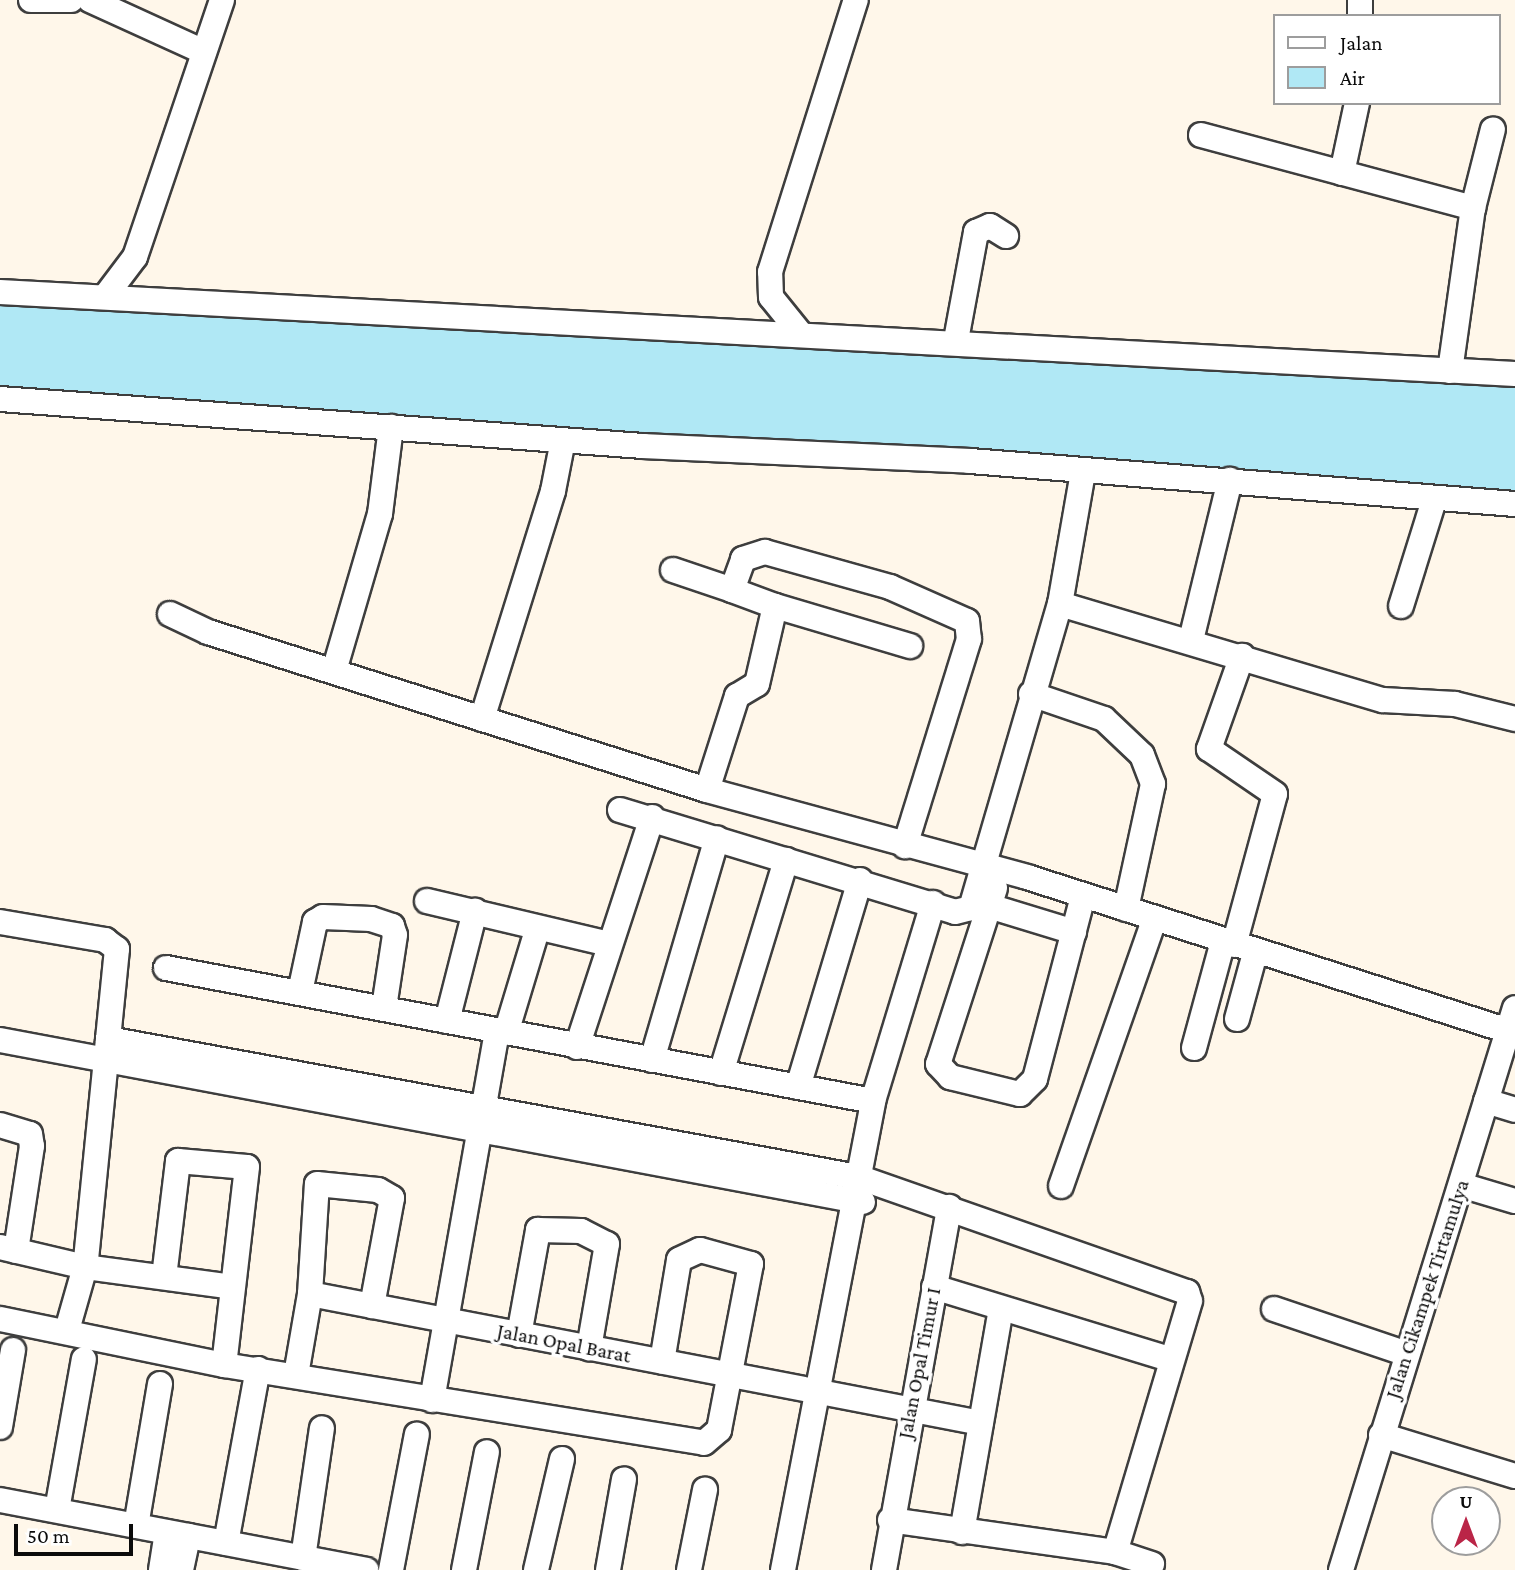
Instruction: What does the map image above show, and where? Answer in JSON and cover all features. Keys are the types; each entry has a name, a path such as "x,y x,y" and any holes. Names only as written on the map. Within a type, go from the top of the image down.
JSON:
{"street":[{"path":"31,0 71,0"},
{"path":"90,0 204,52"},
{"path":"107,295 135,257 222,0"},
{"path":"750,329 771,297 774,257 856,0"},
{"path":"1342,173 1357,105"},
{"path":"1450,371 1473,208 1493,129"},
{"path":"1200,135 1473,208"},
{"path":"956,340 975,232 990,226 1006,236"},
{"path":"135,257 139,281 153,299"},
{"path":"0,292 107,295 601,327 750,329 956,340 1515,374"},
{"path":"771,297 800,333"},
{"path":"0,399 78,400 563,440 1230,480 1434,500 1515,504"},
{"path":"334,671 380,514 391,427"},
{"path":"482,719 553,491 563,440"},
{"path":"1083,472 1060,604 1031,694 991,870 989,906 938,1052 940,1073 1001,1092 1030,1090 1083,895"},
{"path":"1191,640 1230,480"},
{"path":"1401,606 1434,500"},
{"path":"732,590 743,559 765,552 890,587 967,621 969,639 905,846"},
{"path":"673,570 775,606 910,646"},
{"path":"1060,604 1191,640 1383,700 1455,704 1515,719"},
{"path":"707,790 737,696 757,684 775,606"},
{"path":"170,614 334,671 707,790 1083,895 1237,946 1513,1024"},
{"path":"1209,992 1239,1009 1237,946 1275,794 1209,749 1242,656"},
{"path":"1031,694 1104,719 1142,755 1153,784 1126,909"},
{"path":"620,810 652,817 964,913 976,900 991,870"},
{"path":"577,1047 652,817"},
{"path":"652,1059 717,838"},
{"path":"721,1073 786,860"},
{"path":"798,1087 860,880"},
{"path":"426,901 475,911 537,930 609,944"},
{"path":"797,1570 823,1395 860,1190 873,1101 933,903"},
{"path":"989,906 1074,932"},
{"path":"447,1021 475,911"},
{"path":"300,992 315,922 323,917 371,919 392,926 395,934 384,1008"},
{"path":"1061,1186 1155,918"},
{"path":"0,922 113,943 85,1268 67,1330"},
{"path":"432,1400 443,1320 480,1121 502,1032 537,930"},
{"path":"1194,1048 1209,992 1237,946"},
{"path":"166,968 873,1101"},
{"name":"Jalan Cikampek Tirtamulya","path":"1341,1570 1486,1101 1513,1024"},
{"path":"0,1040 106,1047 480,1121 949,1207 1187,1292 1190,1301 1169,1359 1115,1552"},
{"path":"1486,1101 1515,1110"},
{"path":"0,1125 30,1134 32,1146 8,1249 85,1268 232,1287"},
{"path":"164,1278 178,1161 240,1165 249,1175 232,1287 224,1365"},
{"path":"296,1375 310,1294 317,1184 378,1190 392,1204 372,1306"},
{"path":"1461,1185 1515,1201"},
{"name":"Jalan Opal Timur I","path":"884,1570 890,1520 949,1207"},
{"path":"519,1335 538,1230 555,1226 597,1235 606,1249 589,1348"},
{"path":"0,1319 67,1330 224,1365 704,1443 719,1430 751,1264 700,1250 679,1260 662,1362"},
{"path":"934,1287 1169,1359"},
{"name":"Jalan Opal Barat","path":"310,1294 823,1395 981,1423"},
{"path":"962,1532 1001,1309"},
{"path":"1274,1309 1407,1354"},
{"path":"0,1427 13,1350"},
{"path":"57,1510 84,1359"},
{"path":"226,1543 258,1369"},
{"path":"136,1526 160,1384"},
{"path":"783,1570 823,1395"},
{"path":"303,1558 322,1428"},
{"path":"391,1570 417,1434"},
{"path":"1381,1435 1515,1476"},
{"path":"464,1570 487,1452"},
{"path":"536,1570 562,1460"},
{"path":"608,1570 624,1479"},
{"path":"689,1570 705,1490"},
{"path":"0,1500 366,1570"},
{"path":"890,1520 1115,1552 1152,1564"},
{"path":"161,1570 177,1534"},
{"path":"177,1534 181,1570"}],"water":[{"path":"0,292 1515,374 1515,504 0,399"}]}
